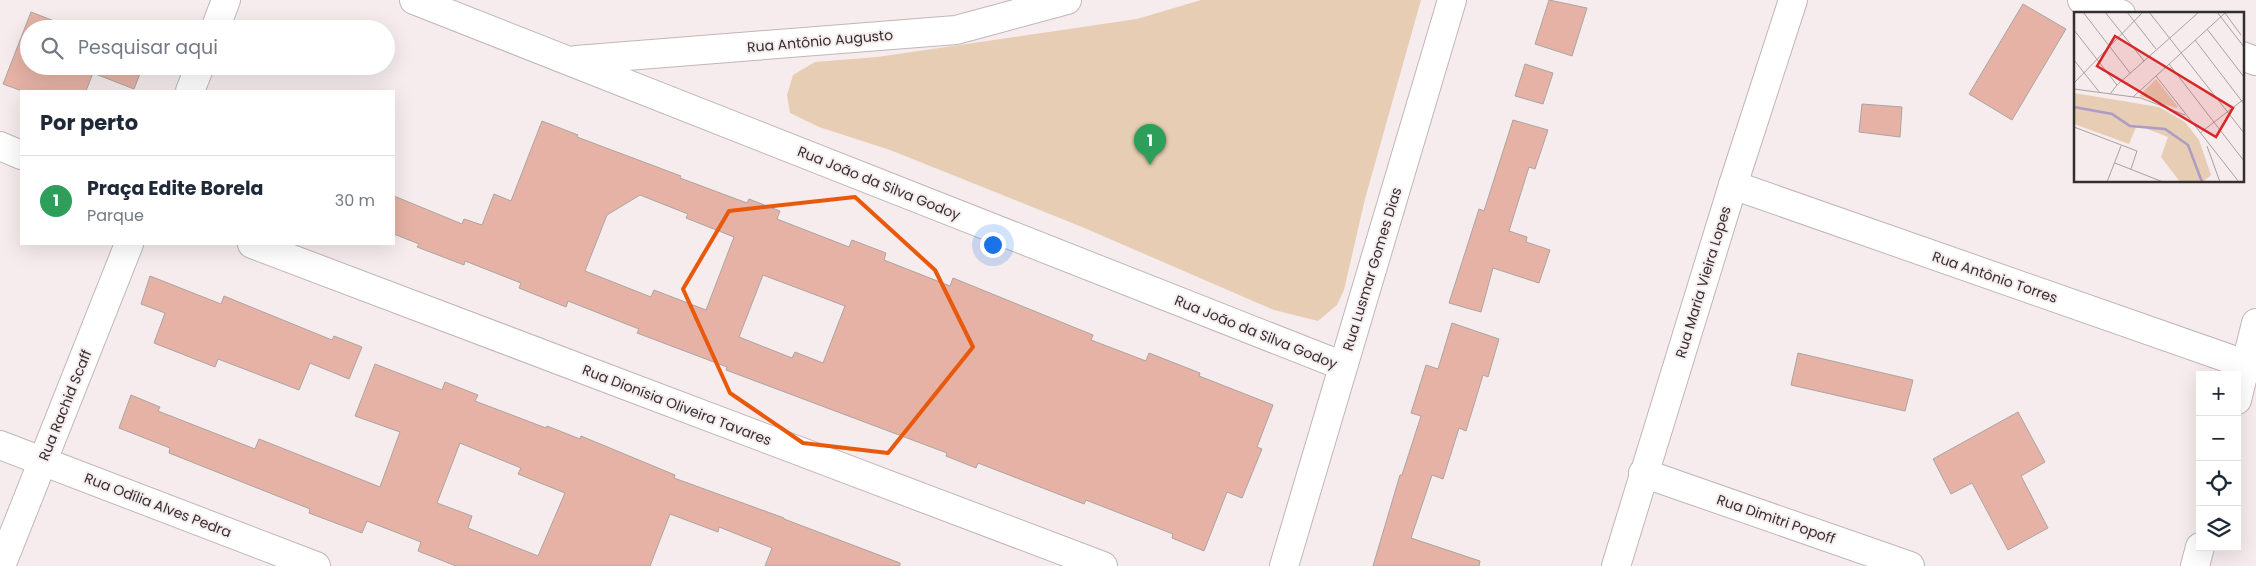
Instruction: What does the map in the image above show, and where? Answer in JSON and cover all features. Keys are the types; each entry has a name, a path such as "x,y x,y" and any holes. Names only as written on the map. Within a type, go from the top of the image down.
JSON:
{"street":[{"path":"218,20 226,0"},
{"name":"Rua João da Silva Godoy","path":"414,0 1343,366"},
{"name":"Rua Antônio Augusto","path":"569,61 956,30 1067,0"},
{"name":"Rua Lusmar Gomes Dias","path":"1284,566 1452,0"},
{"name":"Rua Maria Vieira Lopes","path":"1616,566 1643,473 1733,186 1794,0"},
{"path":"2082,0 2115,12"},
{"path":"2244,57 2256,61"},
{"path":"190,90 196,75"},
{"path":"0,146 20,154"},
{"name":"Rua Antônio Torres","path":"1733,186 2251,366"},
{"name":"Rua Rachid Scaff","path":"1,566 129,245"},
{"name":"Rua Dionísia Oliveira Tavares","path":"255,245 1104,566"},
{"path":"2241,390 2251,366 2256,323"},
{"name":"Rua Odília Alves Pedra","path":"0,445 316,566"},
{"name":"Rua Dimitri Popoff","path":"1643,473 1910,566"},
{"path":"2195,566 2199,551"}],"highlighted area":[{"path":"855,197 935,270 973,347 888,453 803,443 730,393 683,289 729,211"}],"shaded area":[{"path":"1201,0 1421,0 1365,199 1344,290 1337,305 1318,321 1274,310 1082,227 890,150 819,127 790,113 787,95 793,75 815,62 877,57 1137,19"}],"building":[{"path":"1549,0 1587,8 1572,56 1535,44"},
{"path":"2023,4 2066,29 2012,120 1969,94"},
{"path":"31,12 52,20 28,20"},
{"path":"20,40 20,75 92,75 86,90 20,90 3,84"},
{"path":"1525,64 1553,73 1543,104 1515,96"},
{"path":"98,75 139,75 134,89"},
{"path":"1862,104 1902,107 1900,137 1859,132"},
{"path":"1513,120 1548,130 1535,169 1529,167 1509,231 1527,237 1526,242 1550,250 1539,283 1493,268 1481,312 1449,303 1479,209 1484,211"},
{"path":"542,121 578,135 577,137 681,176 680,178 747,203 749,199 780,211 777,219 849,247 852,240 886,253 884,260 950,286 953,278 1093,335 1091,340 1146,361 1149,353 1200,373 1199,376 1273,405 1257,447 1262,449 1242,498 1227,492 1204,551 1172,538 1173,534 1086,500 1084,504 978,463 976,468 946,456 947,453 726,370 727,367 637,333 639,329 568,301 566,307 519,288 521,283 465,261 464,265 417,247 419,244 395,234 395,196 462,224 464,219 482,225 494,194 511,201","holes":["640,195 688,214 686,218 734,237 706,310 654,290 651,297 585,271 607,215","763,275 845,306 823,363 795,352 792,358 739,337"]},
{"path":"150,276 221,304 224,296 332,340 334,336 362,347 349,379 310,363 299,390 218,359 215,367 154,343 165,313 141,304"},
{"path":"1452,323 1499,339 1488,377 1483,375 1466,431 1459,428 1443,479 1432,475 1411,538 1480,561 1479,566 1373,566 1400,475 1402,475 1421,416 1411,413 1426,365 1438,369"},
{"path":"1798,353 1913,380 1905,411 1791,385"},
{"path":"375,364 442,390 445,382 478,395 475,401 546,428 547,426 580,439 581,436 675,475 674,478 900,563 900,566 765,566 772,548 719,527 718,532 670,514 650,566 456,566 418,551 421,542 367,521 362,533 309,513 310,509 169,453 170,448 119,428 131,395 160,407 158,411 255,449 259,439 380,487 400,432 355,416","holes":["460,443 521,468 518,474 565,493 538,556 468,528 472,516 437,503"]},
{"path":"2018,412 2045,462 2021,476 2048,528 2008,550 1972,483 1951,494 1933,459"}],"place":[{"name":"Praça Edite Borela","path":"1150,165"}]}
